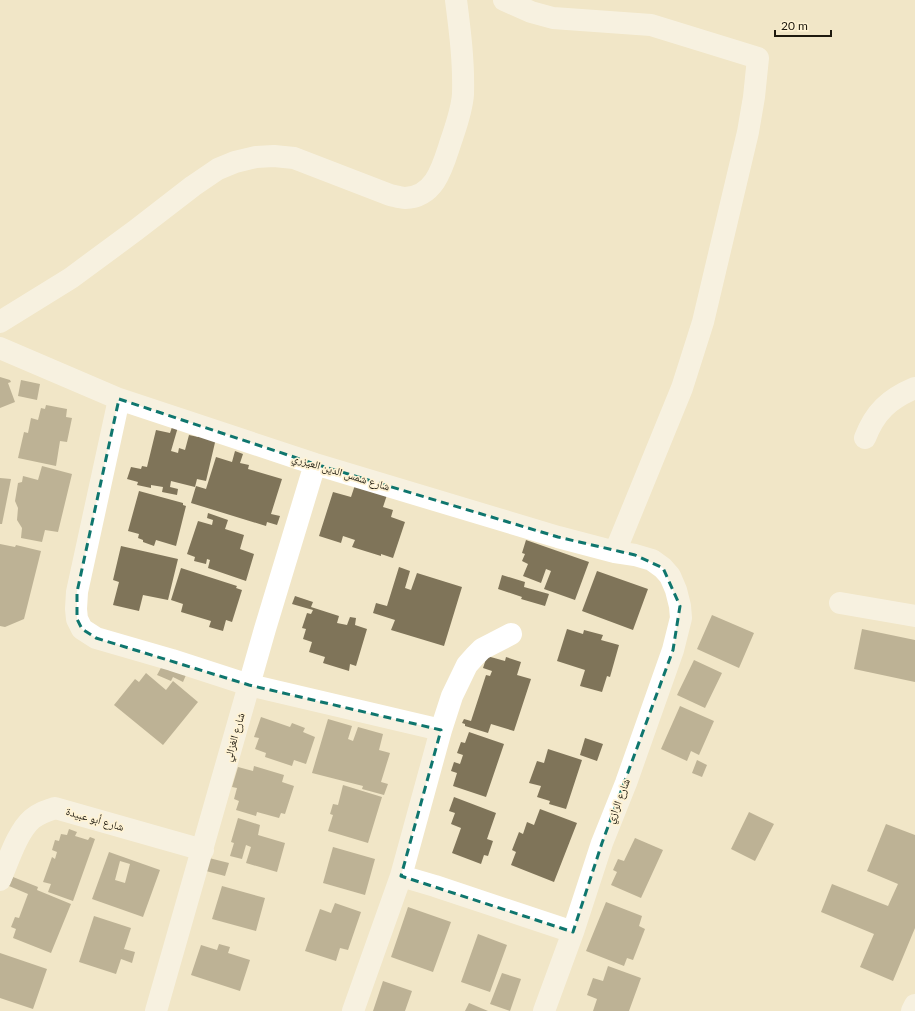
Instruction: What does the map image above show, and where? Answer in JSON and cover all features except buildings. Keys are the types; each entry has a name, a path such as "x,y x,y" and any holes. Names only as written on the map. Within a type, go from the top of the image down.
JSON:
{"street":[{"path":"0,322 71,278 193,186 218,169 235,162 256,157 274,156 294,158 390,195 404,198 417,196 432,186 441,172 457,123 463,94 456,0"},
{"path":"504,0 531,12 553,18 651,25 758,58 754,97 748,132 703,322 682,388 615,552"},
{"name":"شارع شمس الدين العيزري","path":"0,348 118,399 315,464 558,537 615,552 635,555 658,563 670,576 676,590"},
{"path":"865,438 876,415 888,402 915,388"},
{"path":"118,399 77,592 77,619 82,629 96,638 172,660 249,685 441,730"},
{"name":"شارع الغزالي","path":"156,1011 249,685 315,464"},
{"name":"شارع الرازي","path":"544,1011 573,932 602,843 626,783 673,650 681,618 676,590"},
{"path":"840,603 915,616"},
{"path":"353,1011 401,876 441,730 452,696 467,665 474,656 482,649 511,634"},
{"name":"شارع أبو عبيدة","path":"0,880 23,830 32,819 42,812 55,808 203,850"},
{"path":"401,876 436,886 573,932"},
{"path":"912,1011 915,1005"}],"highlighted area":[{"path":"119,399 315,464 558,537 635,555 663,568 680,606 673,650 602,843 573,932 401,876 441,730 249,685 96,638 82,629 77,619 77,592"}]}
